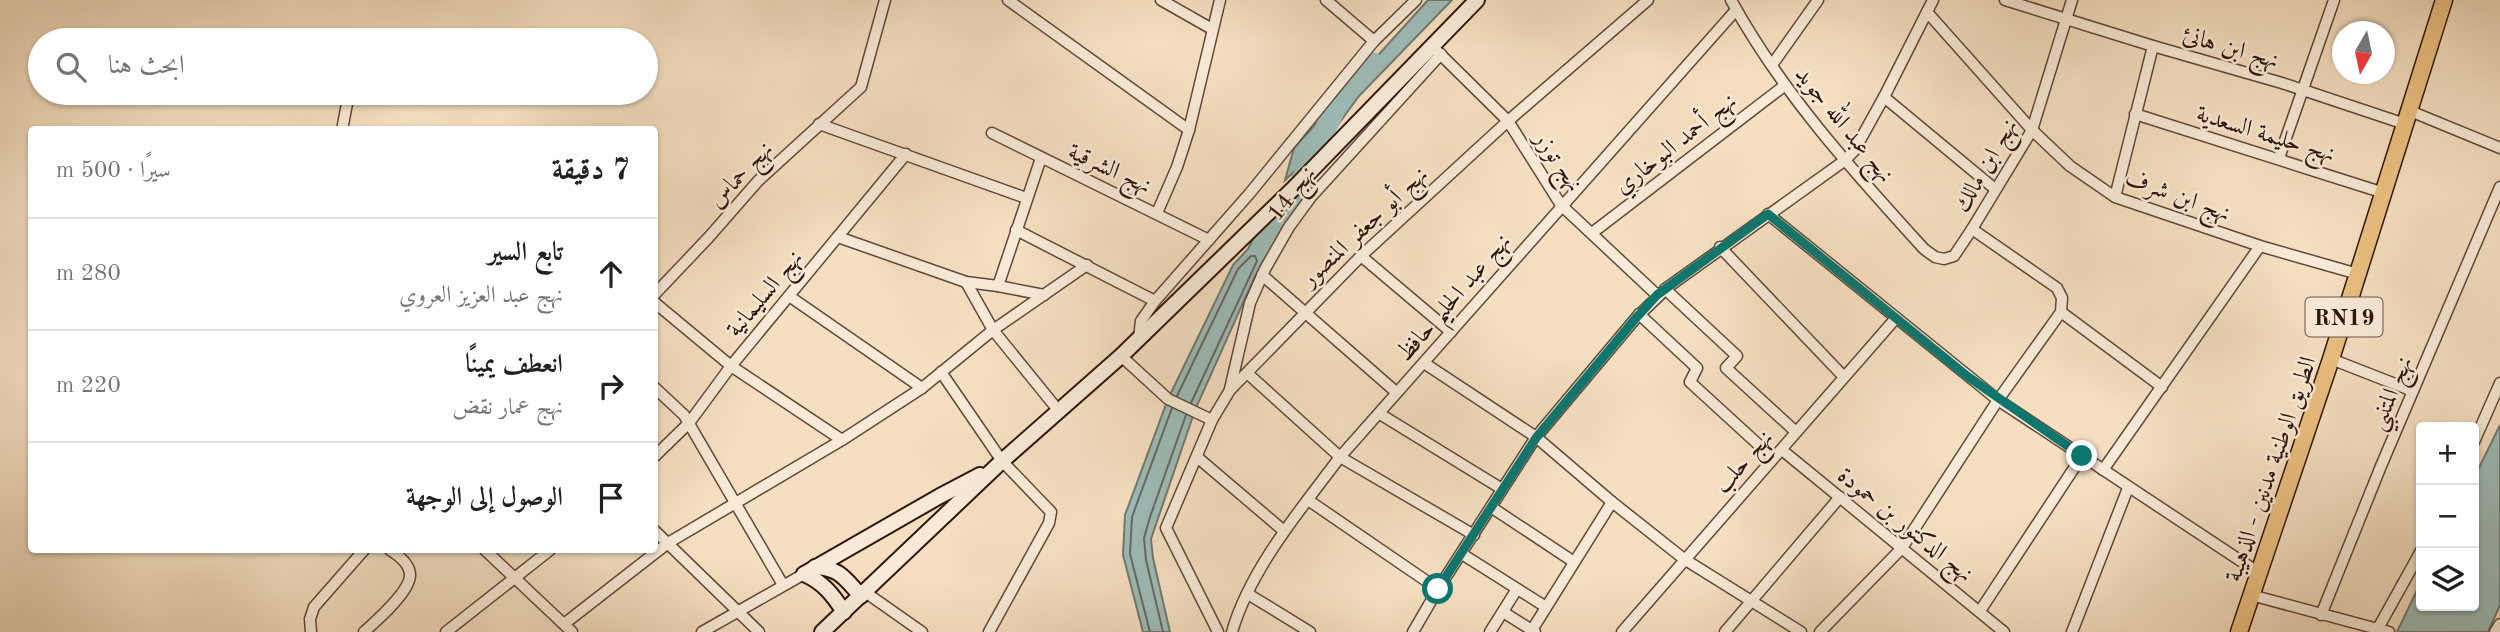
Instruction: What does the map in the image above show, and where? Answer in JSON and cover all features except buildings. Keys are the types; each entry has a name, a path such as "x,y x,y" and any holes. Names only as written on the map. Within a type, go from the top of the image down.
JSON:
{"main road":[{"path":"822,632 998,464 1141,337 1436,50 1477,0"},
{"name":"الطريق الوطنية مدنين - الذهيبة","path":"2239,632 2331,359 2444,0"},
{"path":"810,570 998,464"},
{"path":"810,570 830,568 863,594"},
{"path":"810,570 844,612"}],"street":[{"name":"نهج حماس","path":"658,291 758,181 861,87 884,0"},
{"path":"1008,0 1189,130"},
{"path":"1161,0 1213,29"},
{"path":"1157,213 1177,167 1189,130 1220,0"},
{"path":"1326,0 1374,41"},
{"path":"1141,337 1141,321 1154,301 1287,150 1374,41 1416,0"},
{"name":"نهج أبو جعفر المنصور","path":"1218,632 1166,528 1212,420 1230,390 1361,256 1508,121 1648,0"},
{"path":"1772,65 1818,0"},
{"path":"1413,632 1536,438 1639,314 1661,292 1720,247 1854,151 1933,0"},
{"name":"نهج ابن هانئ","path":"2005,0 2304,91 2407,117 2500,148"},
{"name":"نهج ابن مالك","path":"1944,259 1954,256 2032,130 2072,0"},
{"path":"2279,158 2304,91 2332,0"},
{"name":"نهج عبد الله جويد","path":"1733,5 1784,86 1843,161 1924,249 1935,257 1944,259"},
{"name":"نهج عبد الحليم حافظ","path":"1232,632 1248,594 1284,531 1340,457 1733,5"},
{"name":"نهج ابن شرف","path":"1927,12 2032,130 2070,166 2115,197 2260,246 2358,274"},
{"path":"2115,197 2152,46"},
{"name":"نهج توزر","path":"1436,50 1508,121 1561,205 1737,356 1726,368 1796,432"},
{"name":"نهج 14","path":"1230,390 1250,303 1262,275 1289,227 1311,197 1436,50"},
{"name":"نهج أحمد البوخاري","path":"1592,233 1784,86"},
{"path":"1884,97 1995,189"},
{"path":"343,126 347,105"},
{"name":"نهج حليمة السعدية","path":"2135,114 2384,193"},
{"path":"819,124 1026,198"},
{"name":"نهج الشرقية","path":"992,133 1209,240"},
{"name":"نهج السليمانية","path":"658,453 689,423 731,366 906,154"},
{"path":"998,286 1041,158"},
{"name":"نهج المتنبي","path":"2321,615 2500,187"},
{"path":"1768,214 1997,400 2259,573"},
{"path":"1821,632 1902,548 1997,400 2061,313 2062,298 2057,288 1972,229"},
{"path":"1016,230 1154,301"},
{"path":"838,237 966,282 1044,295"},
{"path":"2103,470 2260,246"},
{"path":"1720,247 1844,377"},
{"path":"1361,256 1451,332"},
{"path":"658,552 922,388 993,330 1087,265"},
{"path":"1262,275 1396,392"},
{"path":"966,282 993,330 1058,410"},
{"path":"789,296 922,388"},
{"path":"658,305 731,366 842,440"},
{"path":"2061,313 2162,387"},
{"path":"1639,314 1698,368 1690,382 1773,458"},
{"name":"نهج حلب","path":"1622,632 1896,318"},
{"path":"1121,356 1168,399 1212,420"},
{"path":"2331,359 2413,391"},
{"path":"1424,363 1536,438 1684,559 1801,632"},
{"path":"941,372 998,464 1048,507 1051,515 989,632"},
{"path":"1247,373 1340,457 1474,535"},
{"path":"2479,431 2500,383"},
{"path":"658,390 677,405 689,423 783,585"},
{"path":"1380,414 1502,489"},
{"name":"نهج الدكتور بن حمودة","path":"1782,450 2003,632"},
{"path":"1980,611 2082,456"},
{"path":"1197,457 1284,531"},
{"path":"2072,632 2127,488"},
{"path":"1725,632 1840,497"},
{"path":"1308,500 1438,589"},
{"path":"1503,612 1534,631 1546,607 1612,502"},
{"path":"1491,507 1574,562"},
{"path":"658,534 759,632"},
{"path":"311,632 310,620 314,607 361,553"},
{"path":"364,632 408,584 410,574 407,566 395,553"},
{"path":"488,553 568,628 656,553"},
{"path":"446,632 546,553"},
{"path":"1462,554 1546,607"},
{"path":"2376,631 2416,560"},
{"path":"702,632 810,570"},
{"path":"1490,632 1517,589"},
{"path":"863,594 922,632"},
{"path":"1248,594 1310,632"},
{"path":"2251,596 2376,631 2389,632"},
{"path":"2495,632 2500,624"}],"water":[{"path":"1428,0 1452,0 1359,96 1323,145 1285,180 1294,148"},
{"path":"1311,185 1255,276 1195,410 1151,539 1170,632 1143,632 1123,555 1125,515 1168,399 1233,265 1248,249 1255,235"},
{"path":"2500,425 2500,605 2488,632 2397,632 2416,592 2416,611 2479,611 2479,468"}],"waterway":[{"path":"1267,234 1298,188 1342,94 1373,63"}],"route":[{"path":"1438,589 1536,438 1636,318 1657,295 1768,214 1997,400 2082,456"}]}
